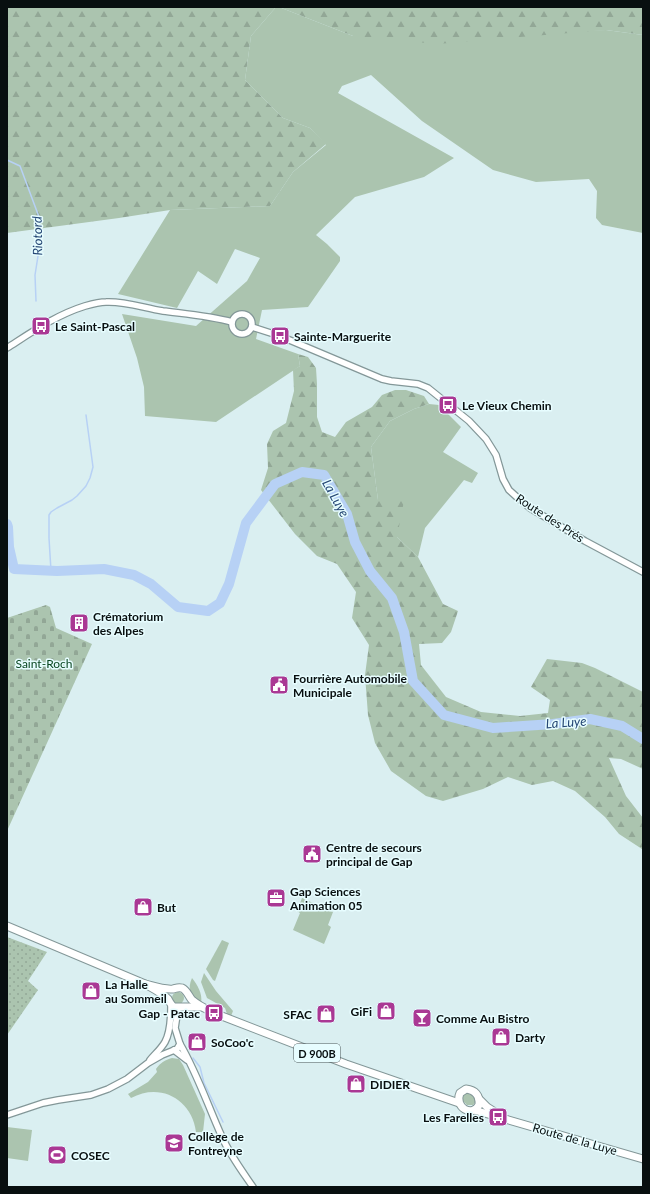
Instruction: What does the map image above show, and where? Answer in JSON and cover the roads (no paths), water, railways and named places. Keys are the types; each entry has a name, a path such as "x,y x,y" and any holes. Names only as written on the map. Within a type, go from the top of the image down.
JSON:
{"main road":[{"path":"7,926 144,984 154,989 175,1005 186,1003 188,996 182,988 179,987 173,989 144,984"},
{"path":"173,989 169,994 175,1005"},
{"name":"D 900B","path":"188,996 200,1007"},
{"name":"D 900B","path":"175,1005 200,1007 346,1064 459,1103"},
{"path":"464,1090 471,1090 478,1094 479,1099 478,1107 470,1111 465,1110 460,1106 458,1100 460,1093 464,1090"},
{"name":"D 900B","path":"437,1095 460,1093"},
{"name":"Route de la Luye","path":"479,1099 487,1107 506,1118"},
{"name":"Route de la Luye","path":"474,1110 506,1118 643,1159"}],"street":[{"path":"7,348 32,331 49,322 80,308 104,302 127,303 163,311 216,318 232,322"},
{"path":"243,314 250,319 252,327 245,334 239,334 233,329 232,322 238,315 243,314"},
{"name":"Route des Prés","path":"252,327 280,336 382,378 391,381 418,384 428,388 469,421 486,439 496,455 503,479 509,490 518,499 530,508 585,541 643,572"},
{"path":"175,1005 175,1028 177,1037 191,1063 222,1138 252,1187"},
{"path":"175,1005 171,1014 166,1040 167,1048 173,1050 191,1063"},
{"path":"148,1063 166,1040 172,1035 177,1037"},
{"path":"7,1115 43,1103 99,1093 127,1079 148,1063 179,1047 180,1044"}],"waterway":[{"name":"Riotord","path":"7,160 20,166 39,217 38,256 35,275 36,301"},
{"path":"51,571 49,515 51,512 77,496 86,486 93,467 86,415"},
{"name":"La Luye","path":"7,524 9,547 14,569 57,571 104,569 134,575 151,584 178,607 208,611 220,603 229,584 246,523 275,484 302,472 324,475 347,514 355,542 370,571 392,598 404,632 413,681 444,715 493,728 553,724 590,719 622,726 643,739"},
{"path":"193,1058 200,1067 204,1083 223,1122"}],"place":[{"name":"Le Saint-Pascal","path":"41,326"},
{"name":"Sainte-Marguerite","path":"280,336"},
{"name":"Le Vieux Chemin","path":"448,405"},
{"name":"Crématorium des Alpes","path":"79,623"},
{"name":"Fourrière Automobile Municipale","path":"279,685"},
{"name":"Centre de secours principal de Gap","path":"312,854"},
{"name":"Gap Sciences Animation 05","path":"276,898"},
{"name":"But","path":"143,907"},
{"name":"La Halle au Sommeil","path":"91,991"},
{"name":"GiFi","path":"386,1011"},
{"name":"Gap - Patac","path":"214,1013"},
{"name":"SFAC","path":"326,1014"},
{"name":"Comme Au Bistro","path":"422,1018"},
{"name":"Darty","path":"501,1037"},
{"name":"SoCoo'c","path":"197,1042"},
{"name":"DIDIER","path":"356,1084"},
{"name":"Les Farelles","path":"498,1117"},
{"name":"Collège de Fontreyne","path":"174,1143"},
{"name":"COSEC","path":"57,1155"}],"park label":[{"name":"Saint-Roch","path":"44,663"}]}
